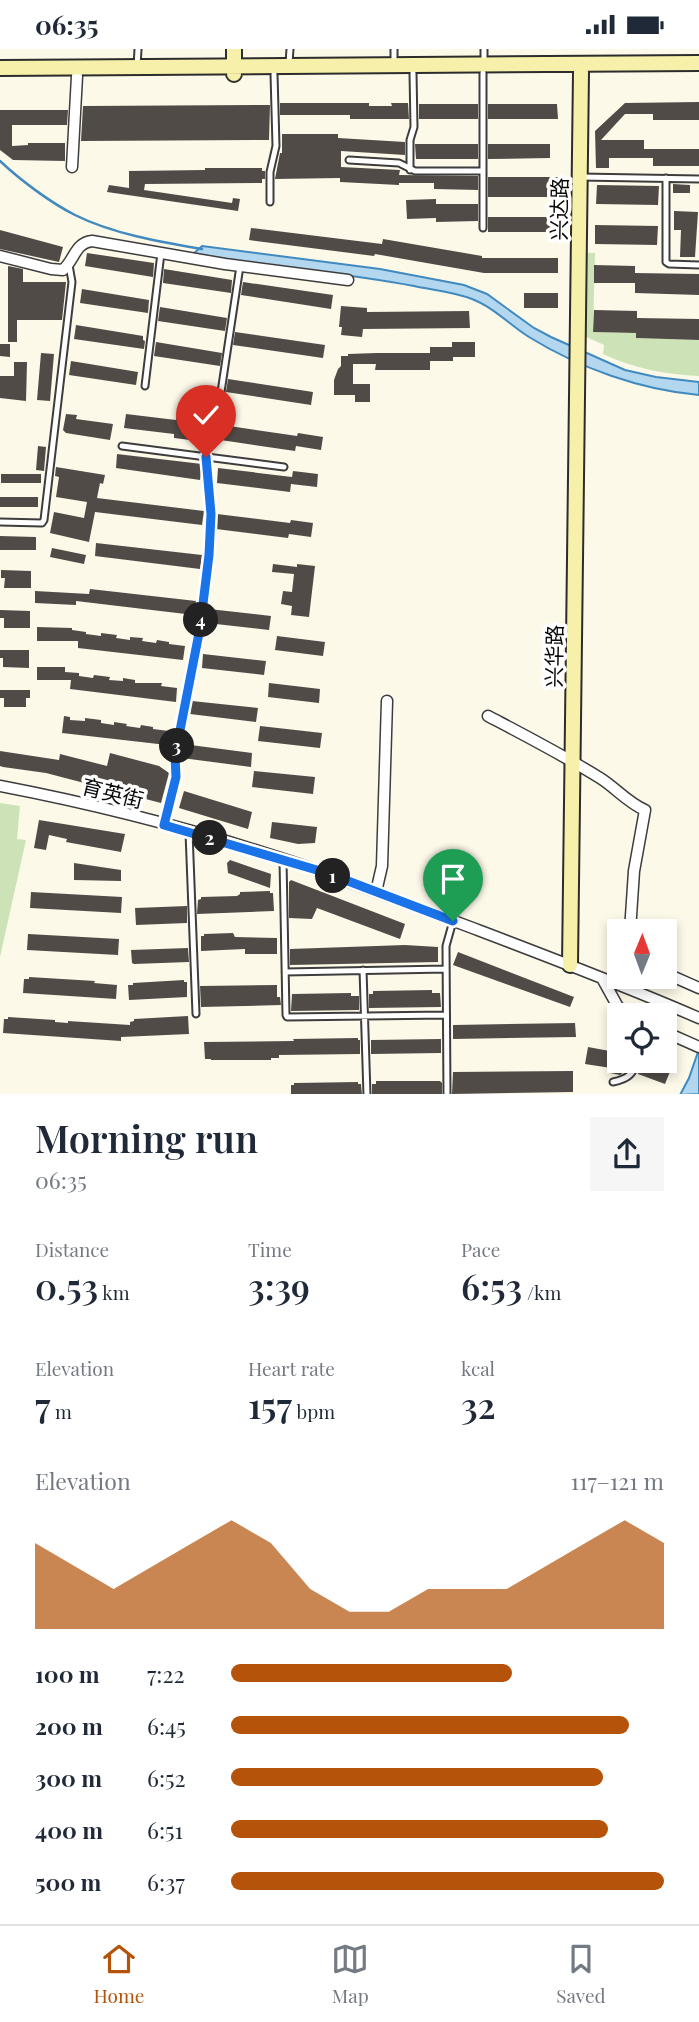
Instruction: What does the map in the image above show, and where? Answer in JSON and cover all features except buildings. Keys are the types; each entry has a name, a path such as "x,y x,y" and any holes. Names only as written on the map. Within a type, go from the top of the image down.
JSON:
{"street":[{"path":"234,49 234,70"},
{"path":"0,68 137,67 274,74 413,73 484,62 581,72 699,72"},
{"path":"0,76 77,76 289,66 484,62 699,63"},
{"name":"兴达路","path":"578,347 577,177 581,72"},
{"path":"72,167 77,76"},
{"path":"0,256 64,270 78,247 92,241 240,266 348,280"},
{"name":"兴华路","path":"570,965 578,347"},
{"path":"376,892 382,866 387,701"},
{"path":"488,716 573,761 645,810 634,871 631,919"},
{"name":"育英街","path":"0,786 164,825 283,860 376,892 607,980"},
{"path":"602,978 616,1003"},
{"path":"677,978 699,988"},
{"name":"育英街","path":"630,989 697,1017"},
{"path":"677,1038 695,1045"}],"lane":[{"path":"137,67 138,49"},
{"path":"289,66 290,49"},
{"path":"394,49 394,65"},
{"path":"483,228 484,62"},
{"path":"410,170 410,141 414,127 413,73"},
{"path":"270,202 270,172 276,146 274,74"},
{"path":"349,160 399,163 410,170 483,171"},
{"path":"577,177 699,179"},
{"path":"666,178 666,262 699,265"},
{"path":"145,386 161,253"},
{"path":"0,522 42,523 44,520 72,282 69,265"},
{"path":"221,392 240,266"},
{"path":"122,446 284,467"},
{"path":"164,825 176,777 175,756 200,628 208,566 211,524 206,457"},
{"path":"189,832 196,1014"},
{"path":"283,860 288,1017 446,1015"},
{"path":"446,1094 446,946 453,921"},
{"path":"285,972 446,969"},
{"path":"363,971 367,1094"},
{"path":"613,1082 633,1073"}],"green space":[{"path":"583,253 595,253 593,332 636,333 637,338 699,340 699,376 662,372 626,363 603,354 604,345 582,335"},
{"path":"0,803 20,806 17,839 26,840 0,957"}],"water":[{"path":"202,246 380,269 464,285 487,294 551,337 625,370 699,382 699,395 633,383 589,368 548,348 480,302 465,297 387,281 193,254"},
{"path":"699,1049 699,1094 681,1094"}],"waterway":[{"path":"0,161 46,198 90,222 137,237 202,249"}],"route":[{"path":"206,457 211,514 209,555 200,628 175,756 176,777 164,825 327,873 453,921"}]}
